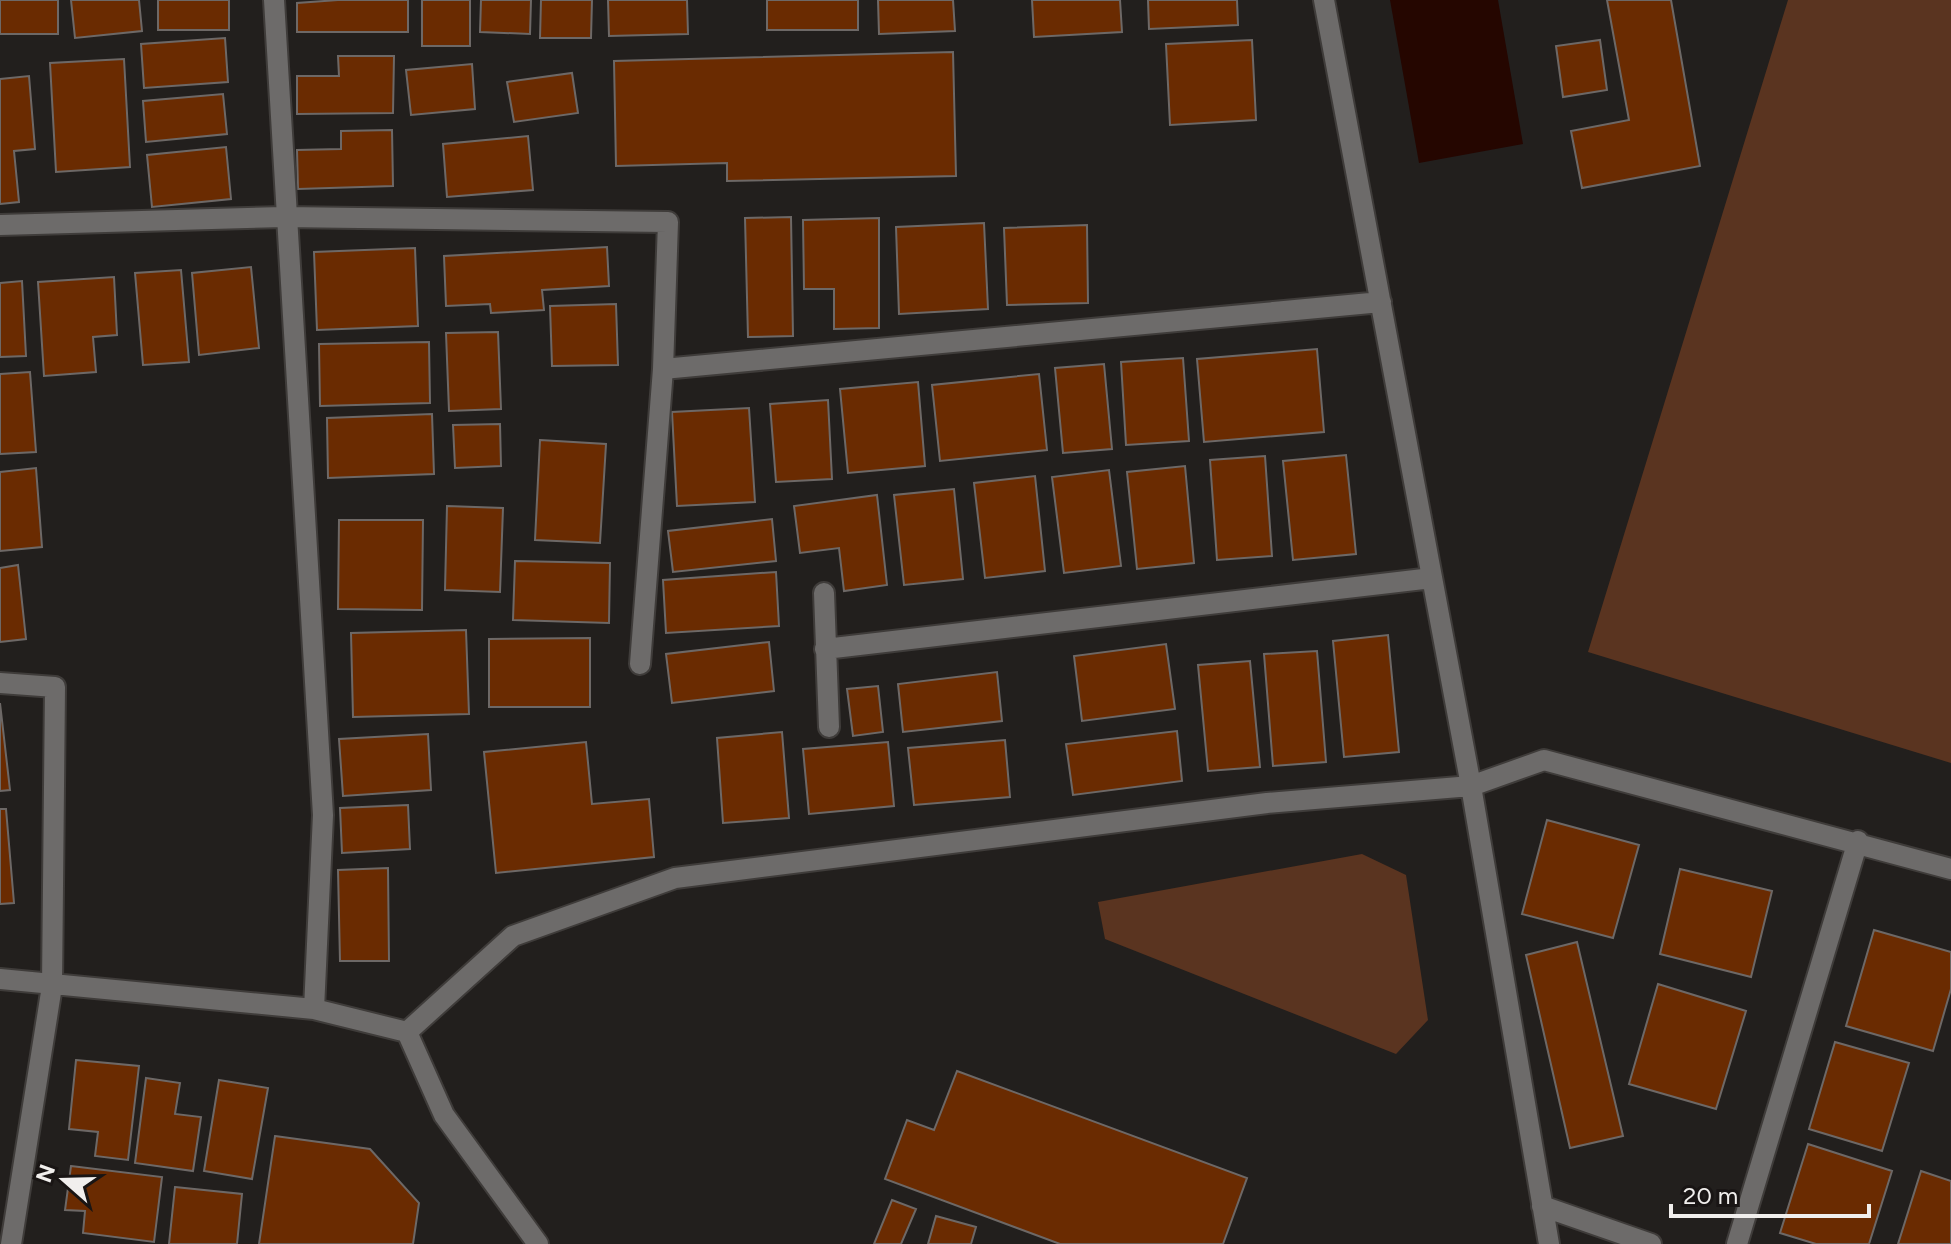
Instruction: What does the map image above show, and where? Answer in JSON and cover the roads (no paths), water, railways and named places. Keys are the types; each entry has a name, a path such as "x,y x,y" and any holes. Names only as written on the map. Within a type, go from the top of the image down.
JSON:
{"street":[{"path":"274,0 284,217 323,815 314,1009"},
{"path":"1324,0 1471,786 1549,1244"},
{"path":"0,225 284,217 668,222 663,369 640,664"},
{"path":"663,369 1381,302"},
{"path":"825,649 1432,578"},
{"path":"824,593 829,727"},
{"path":"0,683 55,687 52,986 11,1244"},
{"path":"407,1032 513,936 675,878 1267,803 1471,786 1544,760 1858,841 1951,869"},
{"path":"1737,1244 1858,841"},
{"path":"0,979 314,1009 407,1032"},
{"path":"407,1032 444,1115 538,1244"},
{"path":"1542,1206 1651,1244"}]}
